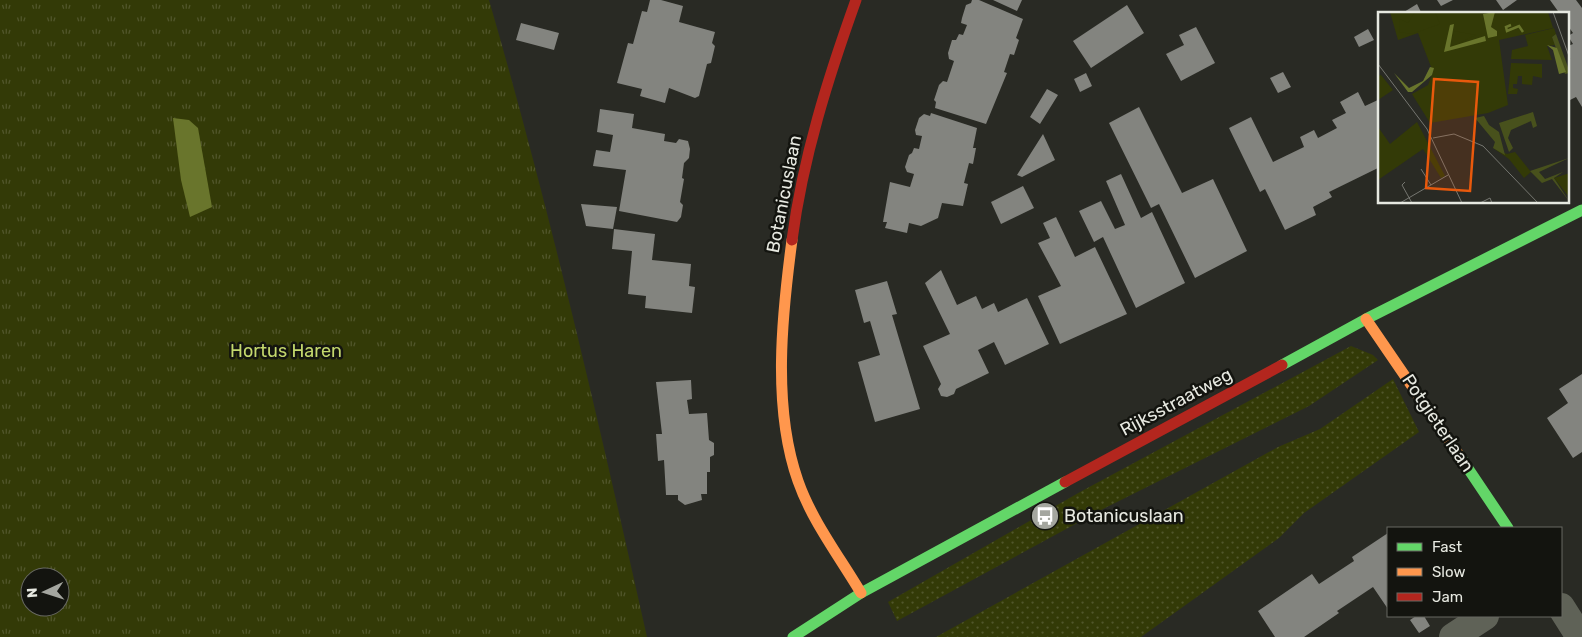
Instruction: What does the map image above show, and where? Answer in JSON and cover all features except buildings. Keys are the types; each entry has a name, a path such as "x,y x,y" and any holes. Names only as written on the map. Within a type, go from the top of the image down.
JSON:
{"main road":[{"name":"Botanicuslaan","path":"856,0 838,48 818,113 802,180 784,291 782,336 784,419 798,481 808,504 861,593"},
{"name":"Rijksstraatweg","path":"793,637 861,593 1366,319 1582,210"},
{"name":"Potgieterlaan","path":"1366,319 1507,527"}],"street":[{"path":"1562,610 1580,637"},
{"path":"1453,637 1483,617"}],"green space":[{"name":"Hortus Haren","path":"0,0 489,0 553,237 647,637 0,637"},
{"path":"1351,346 1373,355 1378,360 1309,406 1103,509 897,621 888,602 1080,492"},
{"path":"1393,379 1419,432 1304,513 1279,538 1141,637 936,637 1278,447 1320,429"}],"shaded area":[{"path":"173,118 189,120 198,128 212,207 190,217 181,180"}],"traffic: fast":[{"path":"1282,365 1366,319 1582,210"},
{"path":"1459,455 1507,527"},
{"path":"793,637 861,593 1065,482"}],"traffic: slow":[{"path":"792,240 785,299 782,361 782,392 790,453 798,481 811,510 826,538 861,593"},
{"path":"1366,319 1459,455"}],"traffic: jam":[{"path":"792,240 810,148 836,59 856,0"},
{"path":"1065,482 1282,365"}],"place":[{"name":"Botanicuslaan","path":"1045,516"}]}
